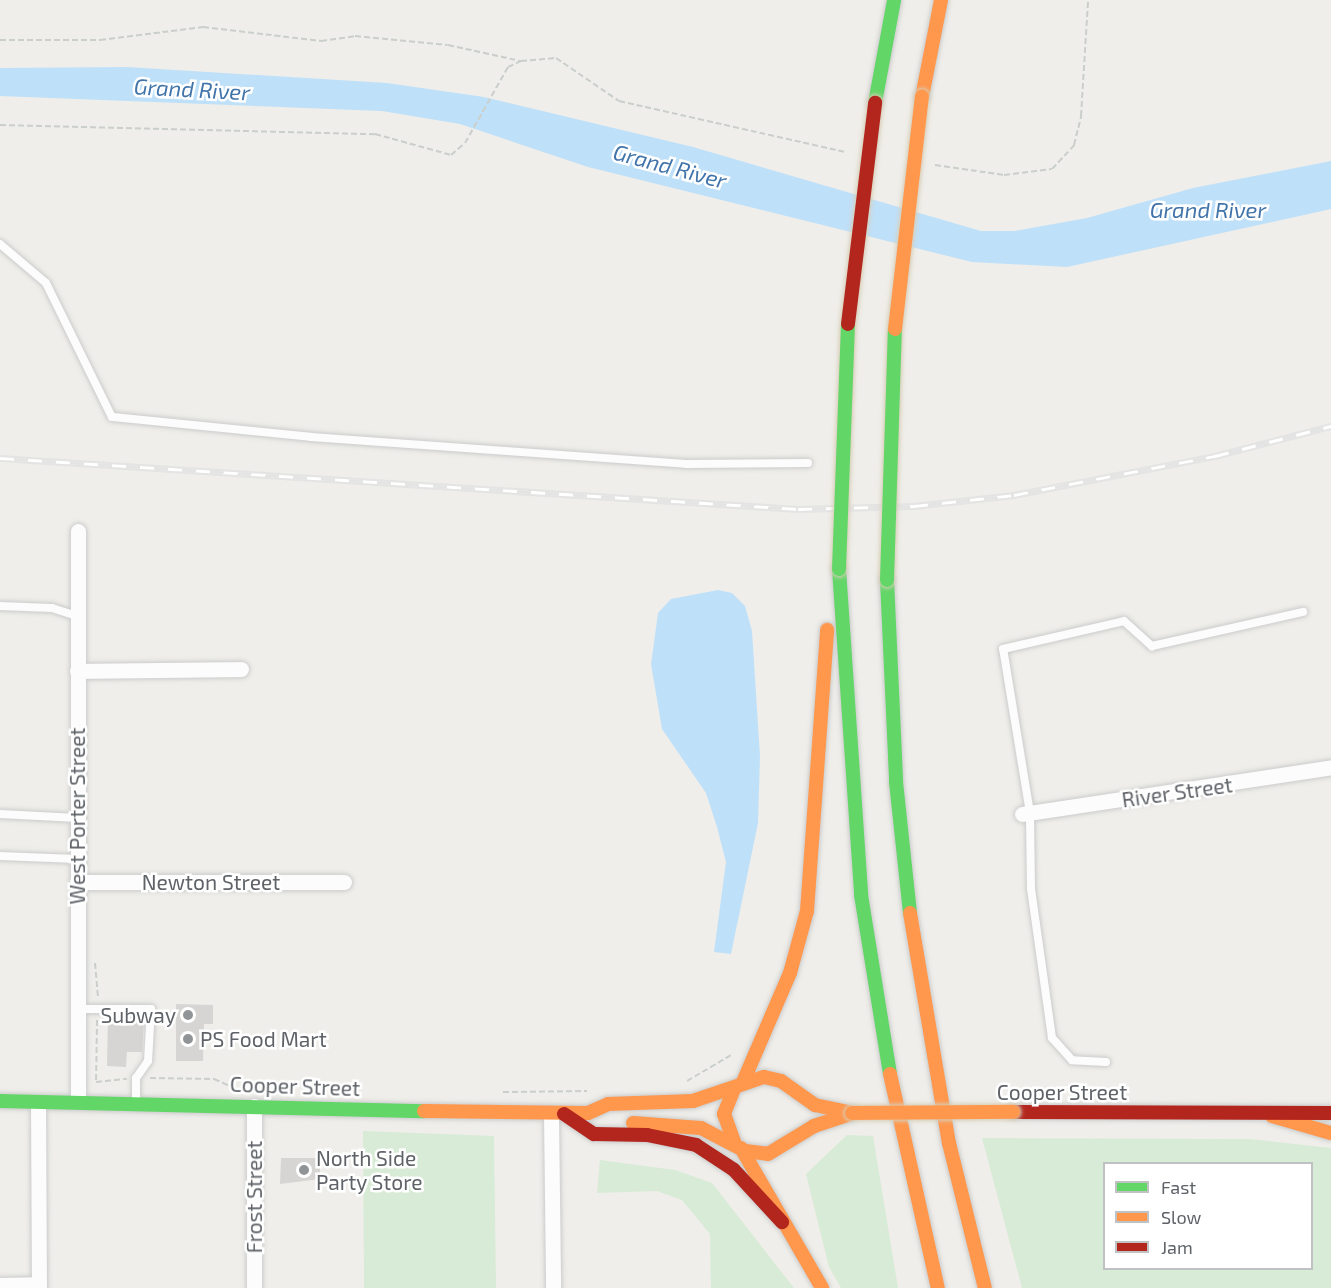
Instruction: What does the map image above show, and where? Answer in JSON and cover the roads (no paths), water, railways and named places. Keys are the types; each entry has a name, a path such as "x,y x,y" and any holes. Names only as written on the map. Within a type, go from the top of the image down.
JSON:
{"main road":[{"path":"894,0 875,103 848,312 839,569 861,895 896,1111 938,1288"},
{"path":"941,0 922,97 890,372 887,580 908,897 939,1089 985,1288"},
{"path":"822,1288 737,1145 724,1114 787,981 807,911 824,654 839,569"},
{"name":"Cooper Street","path":"0,1101 136,1102 558,1114 588,1113 608,1104 685,1102 770,1077 815,1105 852,1113 1013,1112 1272,1116 1331,1113"},
{"path":"939,1089 1000,1288"},
{"path":"793,1140 802,1116 794,1092"},
{"name":"Cooper Street","path":"588,1113 606,1123 691,1126 737,1145 768,1154 852,1113"},
{"path":"558,1114 594,1134 647,1135 696,1145 734,1170 782,1222"},
{"path":"1272,1116 1331,1133"},
{"name":"Cooper Street","path":"1272,1116 1331,1123"}],"street":[{"name":"West Porter Street","path":"78,531 78,1101"},
{"path":"77,671 241,669"},
{"name":"River Street","path":"1026,813 1331,766"},
{"name":"Newton Street","path":"77,882 344,882"},
{"path":"0,1285 39,1286 38,1101"},
{"name":"Frost Street","path":"254,1106 254,1288"},
{"path":"553,1288 558,1114"}],"lane":[{"path":"0,244 46,283 112,417 311,438 674,463 808,463"},
{"path":"0,606 52,608 77,616"},
{"path":"1106,1062 1072,1060 1052,1038 1031,889 1026,813 1001,657 1006,646 1124,621 1152,646 1303,612"},
{"path":"0,814 77,818"},
{"path":"0,856 77,859"},
{"path":"78,1010 151,1009 148,1061 136,1078 136,1102"}],"water":[{"name":"Grand River","path":"127,67 387,83 484,97 693,147 981,231 1015,231 1087,218 1193,188 1331,161 1331,209 1067,267 972,262 588,167 460,124 382,111 0,96 0,68"},
{"path":"718,590 732,593 745,606 752,631 760,756 758,823 731,954 714,952 726,862 717,827 706,793 662,729 651,664 658,613 671,599"}],"railway":[{"path":"0,458 798,509 914,506 1014,495 1215,456 1331,426"}],"place":[{"name":"Subway","path":"188,1015"},
{"name":"PS Food Mart","path":"188,1039"},
{"name":"North Side Party Store","path":"304,1170"}]}
